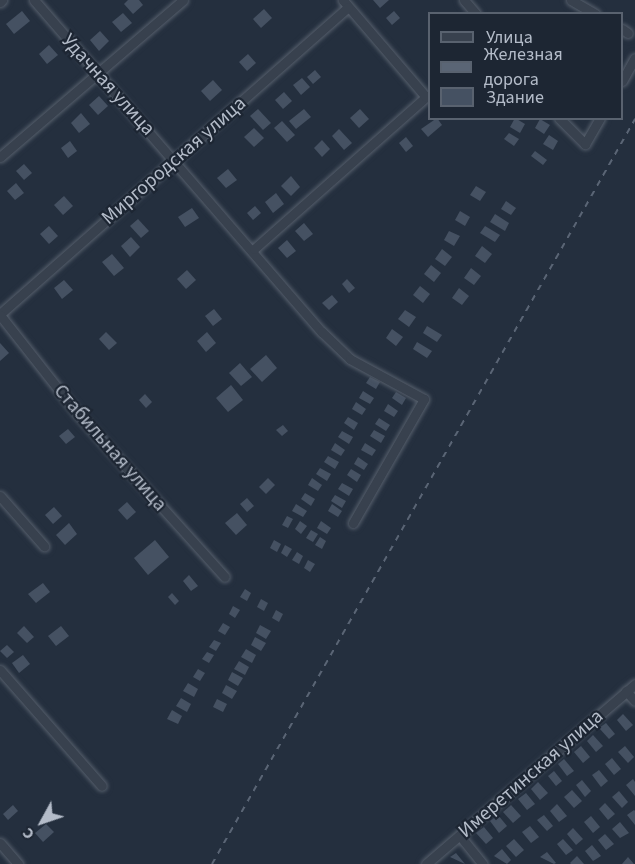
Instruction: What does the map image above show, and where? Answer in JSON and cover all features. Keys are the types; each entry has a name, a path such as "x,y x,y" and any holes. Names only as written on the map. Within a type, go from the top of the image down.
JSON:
{"street":[{"name":"Удачная улица","path":"34,0 97,75 176,159 350,359 424,399 353,522"},
{"path":"0,157 183,0"},
{"path":"464,0 474,12"},
{"path":"571,0 592,12"},
{"path":"255,249 426,97 346,3"},
{"name":"Миргородская улица","path":"0,314 176,159 346,3"},
{"path":"623,78 635,58"},
{"path":"561,120 585,144 599,120"},
{"name":"Стабильная улица","path":"0,314 78,414 225,577"},
{"path":"0,496 44,546"},
{"path":"0,670 102,786"},
{"name":"Имеретинская улица","path":"426,864 635,684"},
{"path":"627,691 635,701"},
{"path":"460,836 483,864"},
{"path":"0,843 18,864"}],"building":[{"path":"128,0 139,0 143,5 133,14 124,4"},
{"path":"373,0 389,0 380,8"},
{"path":"264,9 272,18 261,28 253,19"},
{"path":"22,11 30,21 14,34 6,24"},
{"path":"394,11 400,18 392,25 386,18"},
{"path":"123,13 132,23 121,32 112,22"},
{"path":"100,31 109,41 99,51 90,40"},
{"path":"49,45 58,55 47,64 39,54"},
{"path":"248,54 256,63 247,71 239,62"},
{"path":"315,70 321,77 313,84 307,77"},
{"path":"302,78 310,87 301,95 293,85"},
{"path":"213,80 222,90 210,101 201,91"},
{"path":"284,92 292,101 283,109 275,100"},
{"path":"99,96 108,106 98,115 89,105"},
{"path":"258,109 271,123 263,130 250,116"},
{"path":"304,109 311,117 296,129 289,121"},
{"path":"360,109 369,119 359,128 350,118"},
{"path":"81,113 90,124 79,133 71,123"},
{"path":"434,120 438,120 442,125 428,137 421,129"},
{"path":"514,120 525,124 520,133 510,127"},
{"path":"539,120 550,125 544,134 535,128"},
{"path":"282,121 295,135 287,142 274,128"},
{"path":"254,128 264,138 254,147 244,137"},
{"path":"339,129 352,143 344,150 332,136"},
{"path":"509,133 519,139 514,146 504,139"},
{"path":"549,135 558,141 553,150 543,144"},
{"path":"406,137 413,146 406,152 399,143"},
{"path":"322,140 330,149 322,157 314,148"},
{"path":"70,141 77,151 68,158 61,148"},
{"path":"535,151 547,160 543,165 531,156"},
{"path":"24,164 32,173 24,180 16,171"},
{"path":"228,169 237,180 226,188 217,178"},
{"path":"291,176 300,187 291,196 281,186"},
{"path":"16,183 24,193 15,200 7,191"},
{"path":"476,186 486,192 480,201 470,195"},
{"path":"276,193 284,204 273,213 265,202"},
{"path":"64,196 73,206 63,215 54,205"},
{"path":"506,201 516,208 511,215 501,209"},
{"path":"255,206 261,213 253,220 247,213"},
{"path":"192,208 199,218 185,227 178,217"},
{"path":"460,211 470,217 465,226 455,220"},
{"path":"495,214 509,223 505,231 490,222"},
{"path":"138,219 149,231 141,238 130,226"},
{"path":"304,223 313,234 304,241 295,231"},
{"path":"49,226 58,236 49,244 40,234"},
{"path":"485,226 500,235 495,242 480,233"},
{"path":"449,231 460,236 454,246 444,240"},
{"path":"131,237 140,247 130,257 121,246"},
{"path":"287,240 296,251 287,258 278,248"},
{"path":"482,246 492,254 485,263 475,256"},
{"path":"442,249 452,257 445,266 435,259"},
{"path":"112,254 124,268 114,276 102,262"},
{"path":"431,265 441,273 434,282 424,274"},
{"path":"471,268 481,276 474,285 464,278"},
{"path":"187,270 196,280 186,289 177,279"},
{"path":"347,279 355,288 349,293 342,284"},
{"path":"64,280 73,290 62,299 54,288"},
{"path":"420,286 430,294 423,303 413,295"},
{"path":"459,288 469,296 462,305 452,298"},
{"path":"332,295 338,302 329,310 322,303"},
{"path":"214,309 222,319 213,326 205,316"},
{"path":"405,310 416,317 409,327 398,319"},
{"path":"427,326 442,335 437,342 423,333"},
{"path":"392,329 403,337 396,346 386,338"},
{"path":"106,332 117,343 109,350 99,339"},
{"path":"207,332 216,343 206,352 197,341"},
{"path":"417,342 432,351 427,358 413,349"},
{"path":"0,343 9,353 0,361"},
{"path":"266,355 277,368 262,382 250,369"},
{"path":"240,363 252,377 241,386 229,373"},
{"path":"370,377 380,382 376,389 366,383"},
{"path":"231,385 243,400 228,412 216,398"},
{"path":"363,391 374,398 370,404 359,398"},
{"path":"396,392 406,398 402,405 392,398"},
{"path":"145,394 152,402 146,408 139,400"},
{"path":"356,402 366,409 362,415 352,409"},
{"path":"388,404 398,411 394,417 384,411"},
{"path":"348,417 358,423 354,430 344,423"},
{"path":"379,418 390,425 386,431 375,424"},
{"path":"283,425 288,431 282,436 276,430"},
{"path":"68,429 75,437 66,444 59,436"},
{"path":"374,430 385,436 381,443 370,436"},
{"path":"342,431 353,437 349,444 338,437"},
{"path":"335,443 345,450 341,456 331,450"},
{"path":"365,443 376,450 372,456 361,450"},
{"path":"328,456 339,462 335,469 324,462"},
{"path":"358,457 368,464 364,470 354,464"},
{"path":"320,468 331,474 327,481 316,474"},
{"path":"351,469 361,475 357,482 347,475"},
{"path":"268,478 275,485 266,494 259,487"},
{"path":"312,478 322,485 318,491 308,485"},
{"path":"342,483 353,489 349,496 338,489"},
{"path":"305,493 315,499 311,506 301,499"},
{"path":"335,495 346,501 342,508 331,501"},
{"path":"247,498 254,506 247,512 240,504"},
{"path":"127,502 136,512 127,520 118,510"},
{"path":"296,504 307,511 303,517 292,511"},
{"path":"332,504 342,511 338,517 328,511"},
{"path":"54,507 62,516 53,524 45,515"},
{"path":"237,513 247,525 236,535 225,523"},
{"path":"287,516 293,519 288,528 282,525"},
{"path":"300,521 307,526 301,534 295,529"},
{"path":"321,521 331,528 327,534 317,528"},
{"path":"69,523 77,534 65,545 56,535"},
{"path":"311,530 318,534 313,542 306,538"},
{"path":"320,537 326,541 322,549 315,545"},
{"path":"155,540 169,557 148,575 134,558"},
{"path":"274,540 281,544 277,552 270,548"},
{"path":"285,545 292,549 287,557 281,553"},
{"path":"297,552 303,556 299,564 292,560"},
{"path":"308,560 315,564 310,572 304,568"},
{"path":"189,575 198,586 191,591 183,581"},
{"path":"43,583 50,592 36,603 28,594"},
{"path":"245,589 251,593 247,601 240,597"},
{"path":"172,593 179,601 175,605 168,597"},
{"path":"261,599 268,603 264,611 257,607"},
{"path":"233,606 240,610 235,618 229,614"},
{"path":"276,610 283,614 279,622 272,618"},
{"path":"223,623 230,627 225,635 218,631"},
{"path":"260,625 271,631 266,639 256,633"},
{"path":"24,626 34,637 27,643 17,633"},
{"path":"61,626 69,636 56,646 48,636"},
{"path":"255,637 266,643 261,651 251,645"},
{"path":"214,640 221,643 216,651 209,647"},
{"path":"7,645 14,652 7,658 0,651"},
{"path":"246,649 256,655 252,663 241,657"},
{"path":"207,652 214,655 209,663 202,659"},
{"path":"23,655 30,664 19,673 12,663"},
{"path":"239,661 249,667 245,675 234,669"},
{"path":"198,669 205,673 200,681 193,677"},
{"path":"232,672 243,678 238,686 228,680"},
{"path":"188,683 198,689 194,697 183,691"},
{"path":"226,685 237,691 232,699 222,693"},
{"path":"181,698 191,704 187,712 176,706"},
{"path":"217,699 227,704 223,712 213,707"},
{"path":"172,710 182,716 178,724 167,719"},
{"path":"623,714 633,725 626,731 617,720"},
{"path":"606,723 615,734 609,739 599,728"},
{"path":"593,735 603,746 596,752 587,741"},
{"path":"581,746 590,757 583,763 574,752"},
{"path":"625,746 634,757 628,763 618,752"},
{"path":"612,758 621,769 614,775 605,764"},
{"path":"564,759 574,771 567,776 558,764"},
{"path":"599,770 608,781 601,787 592,775"},
{"path":"554,771 562,781 556,786 548,776"},
{"path":"633,779 635,782 635,796 626,785"},
{"path":"582,780 591,791 585,797 576,785"},
{"path":"538,782 548,793 540,800 531,789"},
{"path":"572,790 582,801 574,808 564,797"},
{"path":"619,791 628,802 622,808 612,797"},
{"path":"526,793 535,804 527,810 518,799"},
{"path":"605,803 615,814 608,820 599,809"},
{"path":"557,804 567,816 559,822 550,811"},
{"path":"13,805 18,811 8,820 3,814"},
{"path":"511,805 521,816 513,823 503,812"},
{"path":"635,811 635,825 627,815"},
{"path":"498,815 507,826 499,833 490,821"},
{"path":"544,815 553,826 547,831 537,820"},
{"path":"591,816 600,827 593,833 584,822"},
{"path":"620,822 629,833 620,838 612,829"},
{"path":"46,824 54,832 43,842 35,833"},
{"path":"530,826 539,837 531,843 522,832"},
{"path":"484,827 493,838 486,844 476,833"},
{"path":"573,828 583,839 576,845 567,834"},
{"path":"605,834 614,844 606,850 598,840"},
{"path":"514,839 524,850 516,857 506,846"},
{"path":"563,839 573,850 566,855 557,844"},
{"path":"592,845 601,856 593,861 585,851"},
{"path":"502,849 511,860 507,864 494,856"},
{"path":"547,852 556,863 540,857"},
{"path":"456,853 465,864 450,857"},
{"path":"577,856 584,864 570,863"},
{"path":"628,857 634,864 622,864"}],"railway":[{"path":"212,864 635,119"}]}
